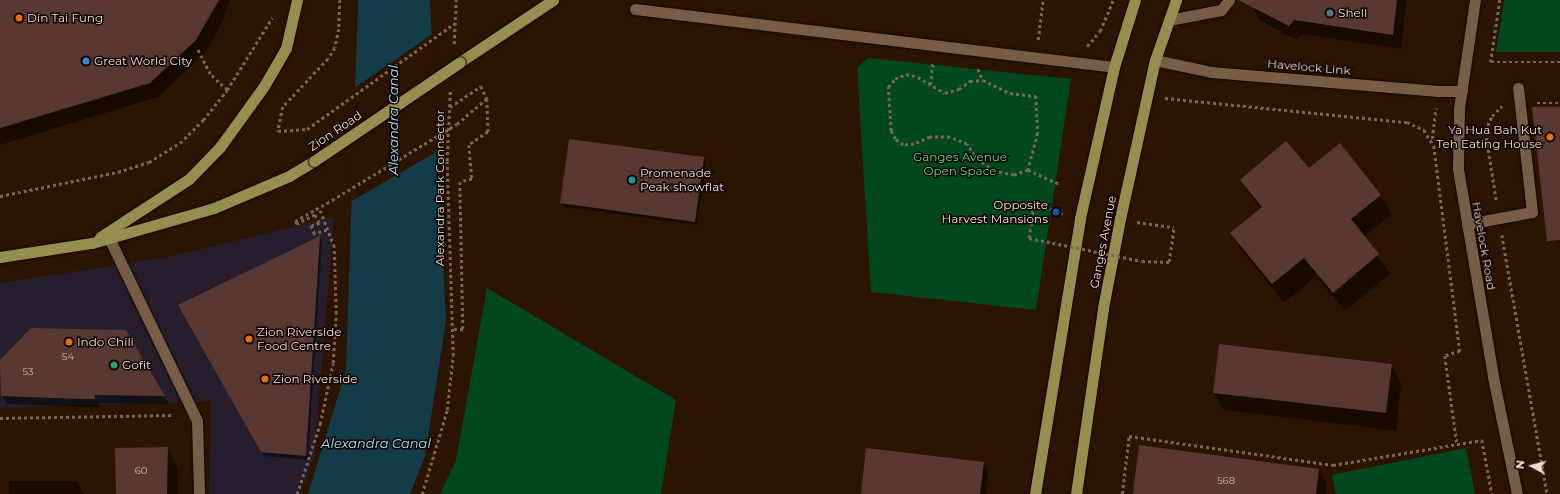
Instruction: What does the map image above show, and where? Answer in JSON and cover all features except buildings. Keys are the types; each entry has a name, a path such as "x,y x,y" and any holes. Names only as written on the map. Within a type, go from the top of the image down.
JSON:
{"main road":[{"path":"92,243 189,179 220,147 264,86 286,48 297,0"},
{"name":"Zion Road","path":"0,257 92,243 214,208 289,176 314,161 553,0"},
{"path":"1035,494 1066,296 1114,67 1135,0"},
{"name":"Ganges Avenue","path":"1076,494 1103,308 1155,60 1176,0"}],"street":[{"path":"1169,20 1221,10 1230,0"},
{"name":"Havelock Road","path":"1475,0 1462,91 1458,169 1517,494"},
{"path":"635,9 1114,67"},
{"name":"Havelock Link","path":"1155,60 1211,72 1438,91 1462,91"},
{"path":"1467,224 1532,212 1518,88"},
{"path":"109,238 199,428 199,494"}],"path":[{"path":"340,0 339,29 335,48 328,59 283,107 278,131 307,129 455,23"},
{"path":"454,46 456,0"},
{"path":"1085,48 1100,31 1113,0"},
{"path":"1500,0 1491,62 1560,62"},
{"path":"1038,42 1044,1"},
{"path":"0,196 118,172 149,162 180,143 213,109 227,90 272,19 274,12"},
{"path":"196,47 210,74 227,90"},
{"path":"930,86 934,58"},
{"path":"975,63 983,80"},
{"path":"1028,170 1038,133 1036,96 1010,93 983,80 970,80 959,89 945,93 930,86 918,77 906,74 895,79 888,87 890,131 895,139 903,145 914,144 930,137 950,137 967,144 978,160 994,171 1014,176 1028,170 1060,184"},
{"name":"Alexandra Park Connector","path":"422,494 447,410 453,356 447,161 451,84"},
{"name":"Alexandra Park Connector","path":"449,107 481,86 487,99 488,132 469,145 472,179 460,182 463,330 451,329"},
{"path":"1438,91 1432,139 1460,351 1445,356 1457,444"},
{"path":"1147,94 1406,122 1424,130 1432,139"},
{"path":"328,230 314,234 311,226 318,223 315,215 297,224 295,221 457,124 487,99"},
{"path":"1547,494 1485,131 1500,107 1519,102 1560,103"},
{"path":"1056,212 1034,202 1029,238 1142,261 1169,262 1174,227 1134,222"},
{"path":"297,494 320,424 333,363 336,314 334,247 319,208"},
{"path":"0,418 194,415"},
{"path":"1122,494 1129,436 1333,465 1482,440 1492,494"}],"shaded area":[{"path":"334,217 314,456 299,494 209,494 211,401 0,408 0,283 164,258"}],"green space":[{"path":"1504,0 1560,0 1560,52 1496,52"},
{"name":"Ganges Avenue Open Space","path":"868,58 1071,79 1036,310 871,292 857,68"},
{"path":"487,288 676,400 661,494 440,494 456,460"},
{"path":"1466,448 1475,494 1336,494 1332,475"}],"water":[{"name":"Alexandra Canal","path":"358,0 430,0 446,321 425,456 410,494 308,494 346,370"}],"pier":[{"path":"434,33 440,150 348,203 353,89"}],"place":[{"name":"Shell","path":"1330,13"},
{"name":"Din Tai Fung","path":"19,18"},
{"name":"Great World City","path":"86,61"},
{"name":"Ya Hua Bah Kut Teh Eating House","path":"1550,137"},
{"name":"Promenade Peak showflat","path":"632,180"},
{"name":"Opposite Harvest Mansions","path":"1056,212"},
{"name":"Zion Riverside Food Centre","path":"249,339"},
{"name":"Indo Chili","path":"69,342"},
{"name":"Gofit","path":"114,365"},
{"name":"Zion Riverside","path":"265,379"}]}
